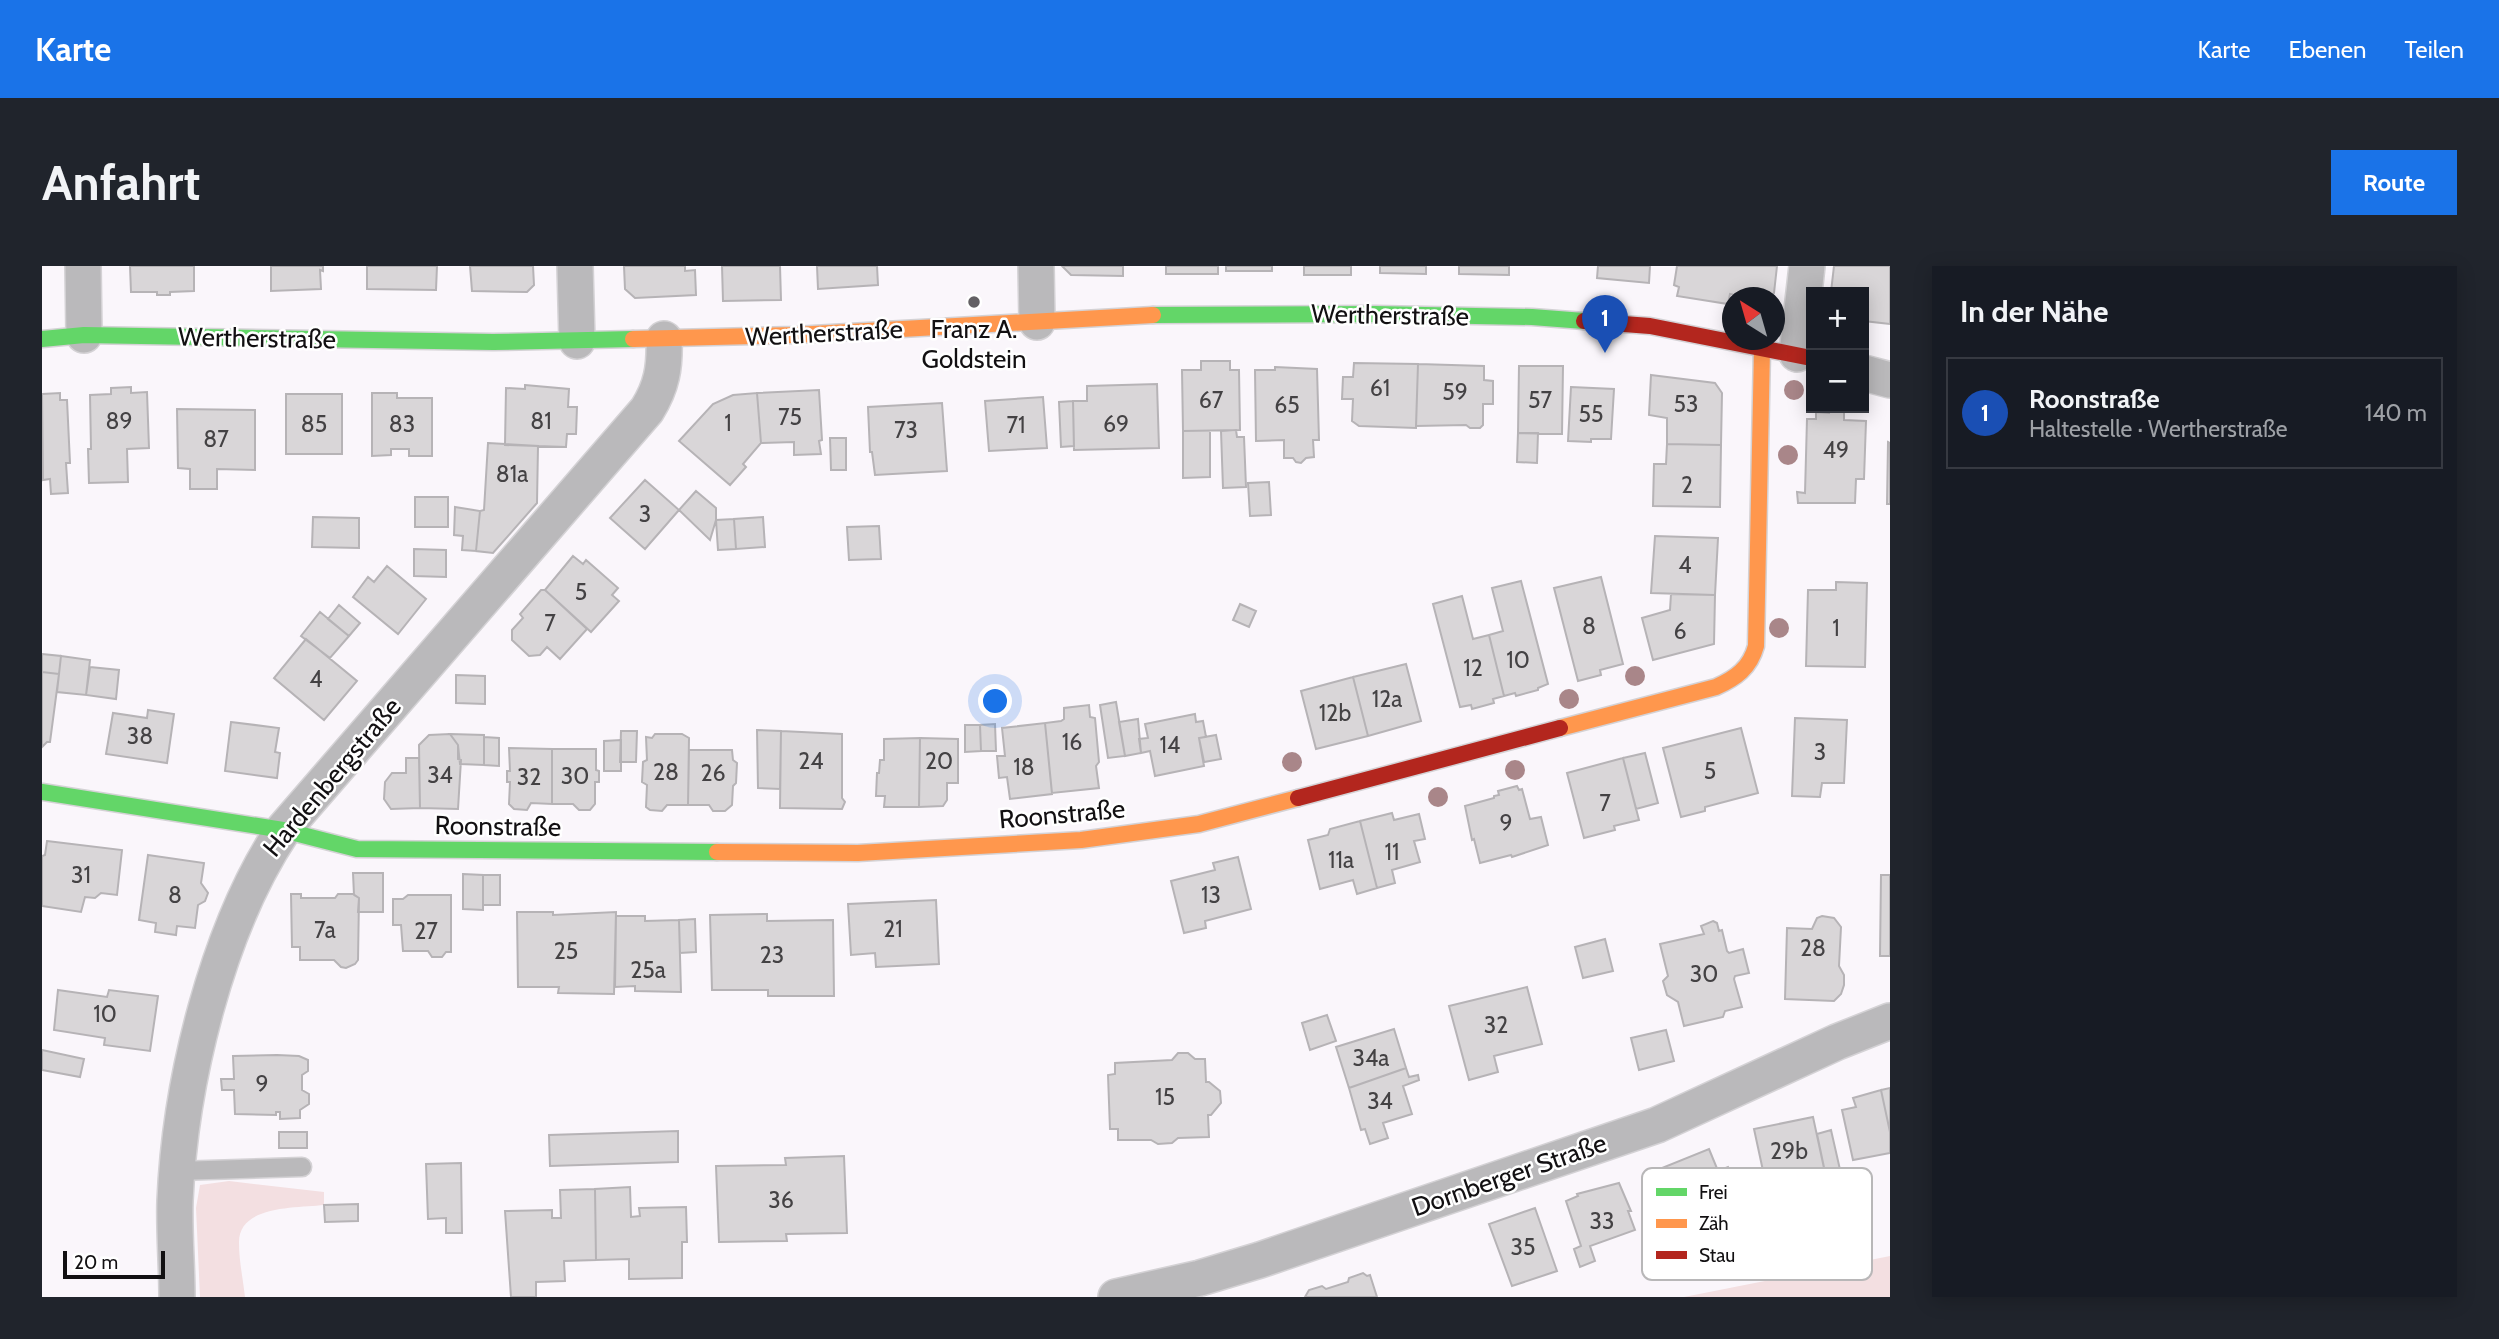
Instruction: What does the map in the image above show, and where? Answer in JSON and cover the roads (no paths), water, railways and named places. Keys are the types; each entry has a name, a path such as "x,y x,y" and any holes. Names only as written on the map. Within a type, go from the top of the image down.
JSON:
{"street":[{"path":"83,266 84,335"},
{"path":"575,266 577,341"},
{"path":"1036,266 1037,322"},
{"path":"1804,356 1807,266"},
{"name":"Wertherstraße","path":"42,340 84,335 493,342 664,339 795,335 1208,313 1532,317 1650,326 1722,341"},
{"name":"Hardenbergstraße","path":"177,1297 177,1171 193,1064 204,1014 261,862 283,830 647,410 664,377 664,339"},
{"name":"Roonstraße","path":"42,792 283,830 357,849 858,853 1081,840 1199,824 1716,687 1746,671 1754,657 1756,646 1762,350"},
{"name":"Wertherstraße","path":"1768,350 1804,356"},
{"path":"1869,374 1890,380"},
{"name":"Dornberger Straße","path":"1116,1297 1200,1278 1260,1260 1657,1125 1837,1042 1890,1021"}],"lane":[{"path":"177,1171 302,1167"}],"place":[{"name":"Franz A. Goldstein","path":"974,302"},
{"name":"Roonstraße","path":"1605,353"}]}
